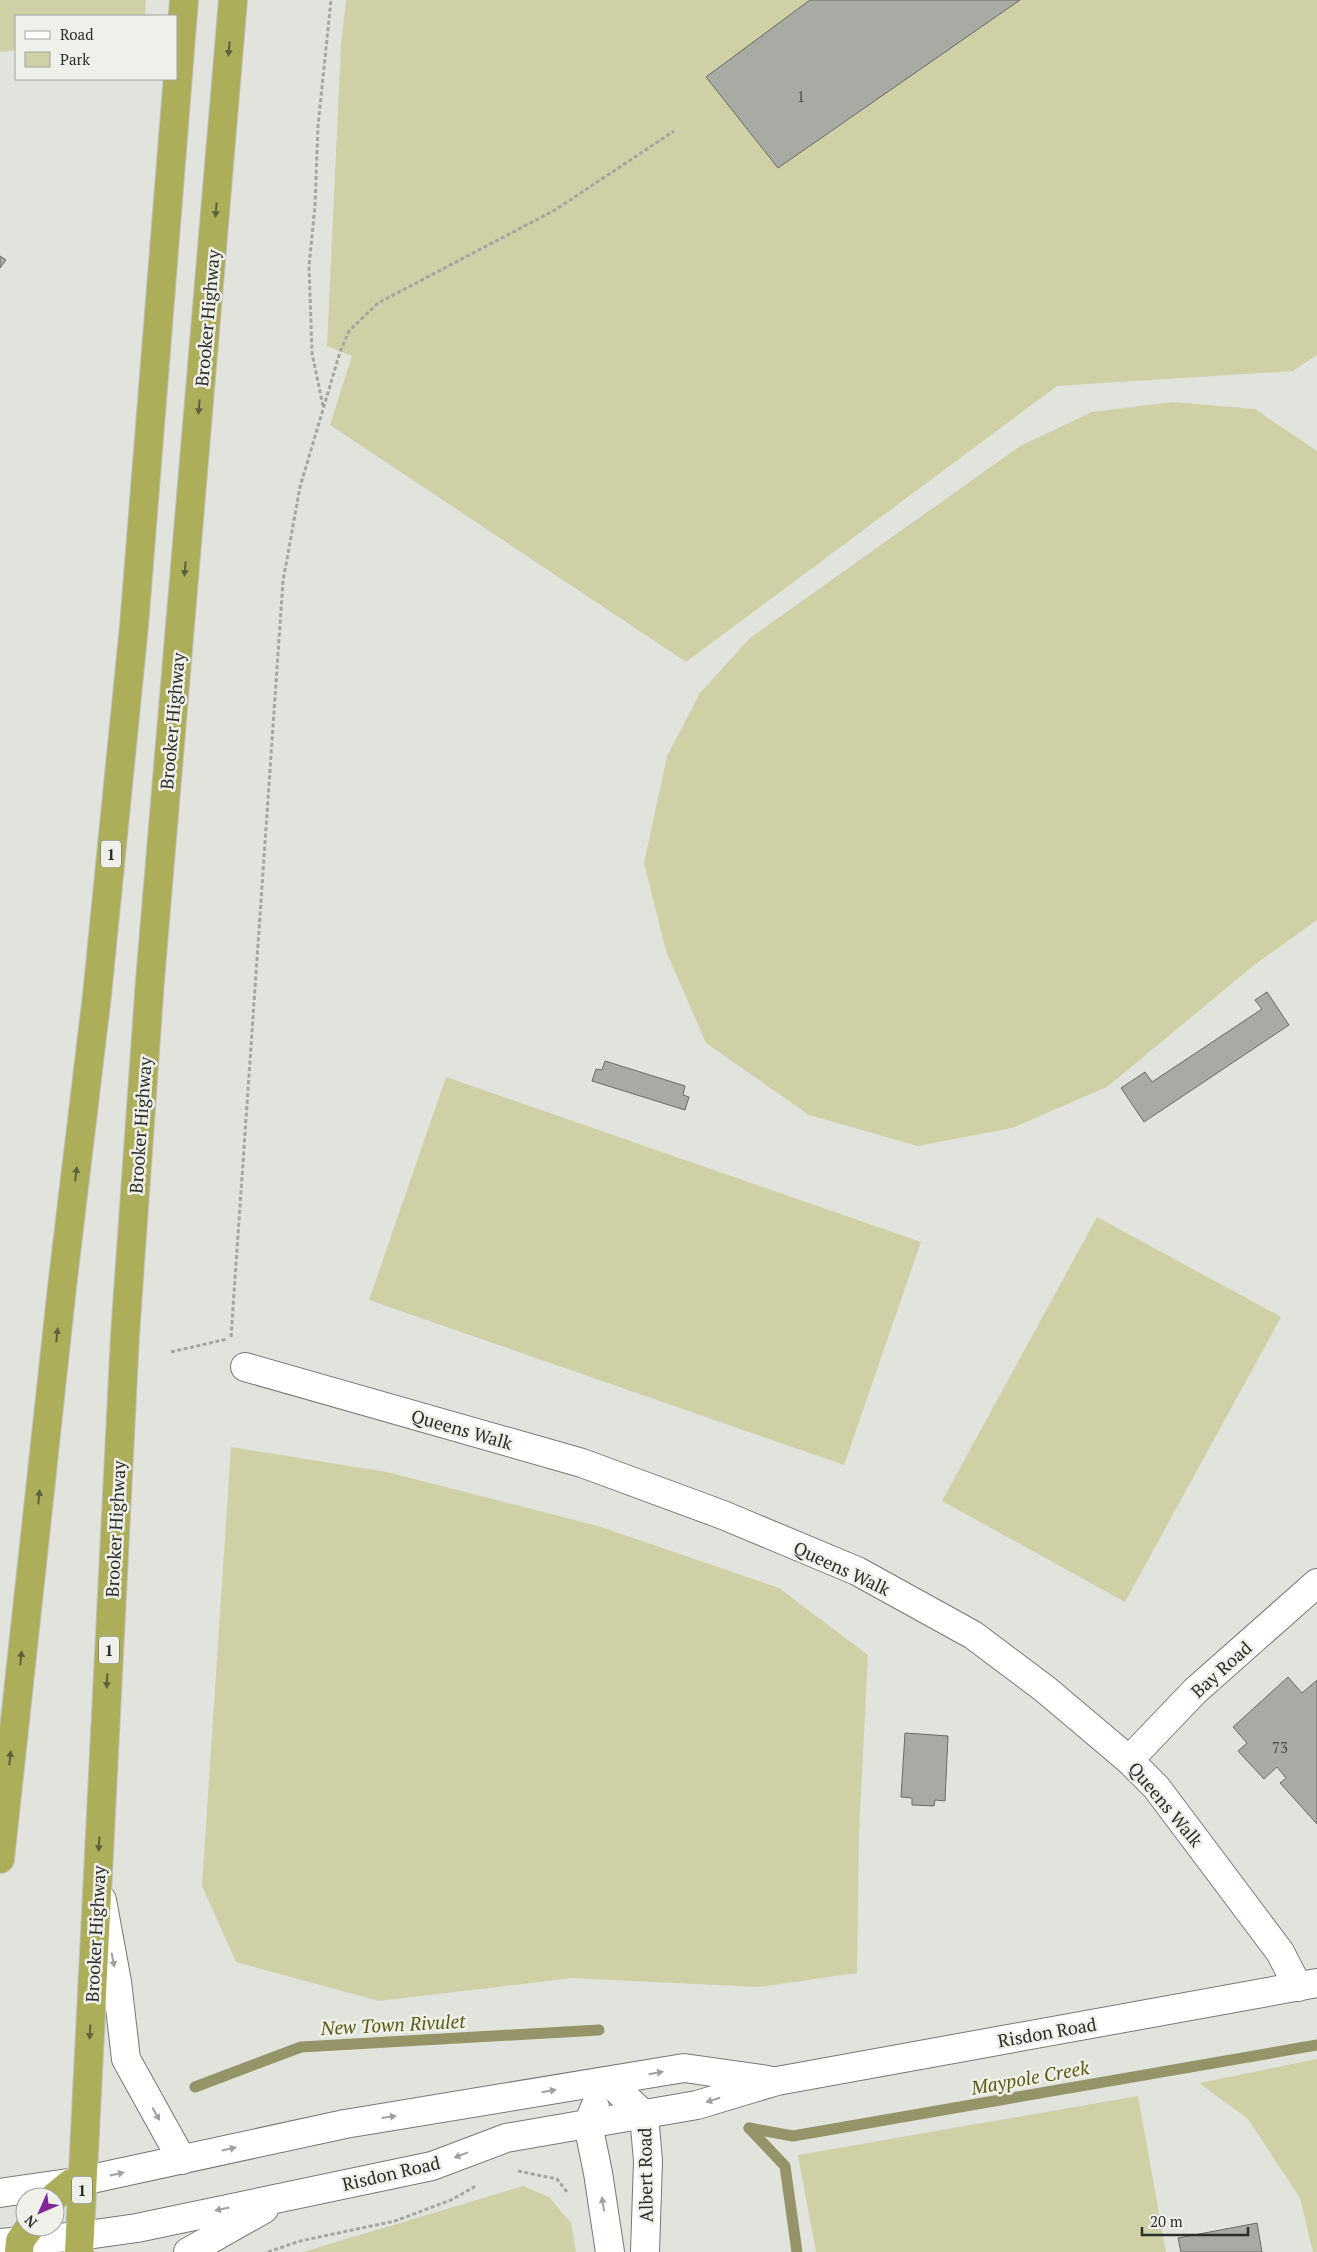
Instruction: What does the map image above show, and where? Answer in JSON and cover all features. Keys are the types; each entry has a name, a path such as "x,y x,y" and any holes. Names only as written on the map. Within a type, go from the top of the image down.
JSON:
{"highway":[{"name":"1","path":"178,75 184,0"},
{"name":"Brooker Highway","path":"80,2244 69,2187 97,1878 125,1335 148,1019 234,0"},
{"name":"1","path":"0,1859 60,1306 97,996 132,646 178,80"}],"street":[{"name":"Queens Walk","path":"245,1367 582,1464 723,1515 857,1571 973,1635 1045,1689 1129,1760 1156,1787 1280,1952 1308,1985"},
{"name":"Bay Road","path":"1129,1760 1195,1691 1317,1584"},
{"path":"97,1878 117,1982 126,2059 182,2160"},
{"name":"Risdon Road","path":"18,2241 80,2244 137,2228 432,2166 506,2138 697,2105 777,2081 1308,1985"},
{"name":"Risdon Road","path":"0,2193 69,2187 345,2124 684,2068 777,2081"},
{"path":"608,2081 588,2124 598,2173 610,2252"},
{"name":"Albert Road","path":"608,2081 644,2115 648,2161 645,2252"},
{"path":"188,2252 287,2196"}],"path":[{"path":"324,407 312,353 309,266 315,206 318,126 331,0"},
{"path":"245,1367 231,1338 283,581 300,487 340,352 349,331 378,303 555,210 674,131"},
{"path":"171,1352 231,1338"},
{"path":"510,2169 557,2179"},
{"path":"268,2252 300,2241 395,2221 451,2200 483,2183"}],"green space":[{"path":"0,0 146,0 145,15 15,15 15,50 0,52"},
{"path":"346,0 1317,0 1317,355 1293,371 1057,386 686,662 330,425 352,356 327,346 341,45"},
{"path":"1172,402 1255,409 1317,451 1317,920 1253,966 1107,1087 1012,1128 918,1146 809,1115 706,1043 666,951 644,863 667,756 700,693 750,638 1020,446 1092,412"},
{"path":"446,1077 921,1242 844,1465 369,1300"},
{"path":"1097,1217 1281,1317 1125,1602 942,1501"},
{"path":"231,1447 387,1472 598,1526 779,1588 868,1655 859,1834 857,1973 758,1987 572,1978 379,2001 236,1962 202,1886"},
{"path":"1317,2059 1317,2252 1313,2252 1300,2198 1248,2119 1199,2083"},
{"path":"1138,2096 1166,2252 816,2252 798,2155"},
{"path":"523,2186 549,2197 571,2223 576,2252 303,2252"}],"building":[{"path":"810,0 1020,0 778,168 706,77"},
{"path":"0,256 6,260 0,268"},
{"path":"1267,992 1289,1025 1144,1122 1121,1088 1145,1072 1152,1082 1262,1009 1255,1000"},
{"path":"605,1061 685,1086 683,1095 689,1097 685,1110 592,1081 596,1069 602,1070"},
{"path":"1288,1677 1302,1693 1317,1680 1317,1824 1280,1783 1286,1778 1277,1767 1264,1779 1238,1751 1247,1743 1233,1727"},
{"path":"905,1733 948,1736 945,1801 935,1800 934,1806 912,1805 912,1798 901,1797"},
{"path":"1257,2223 1262,2252 1181,2252 1178,2238"}],"waterway":[{"name":"New Town Rivulet","path":"195,2087 301,2047 599,2030"},
{"name":"Maypole Creek","path":"749,2128 793,2136 1317,2045"},
{"name":"New Town Rivulet","path":"749,2128 785,2166 797,2252"}]}
